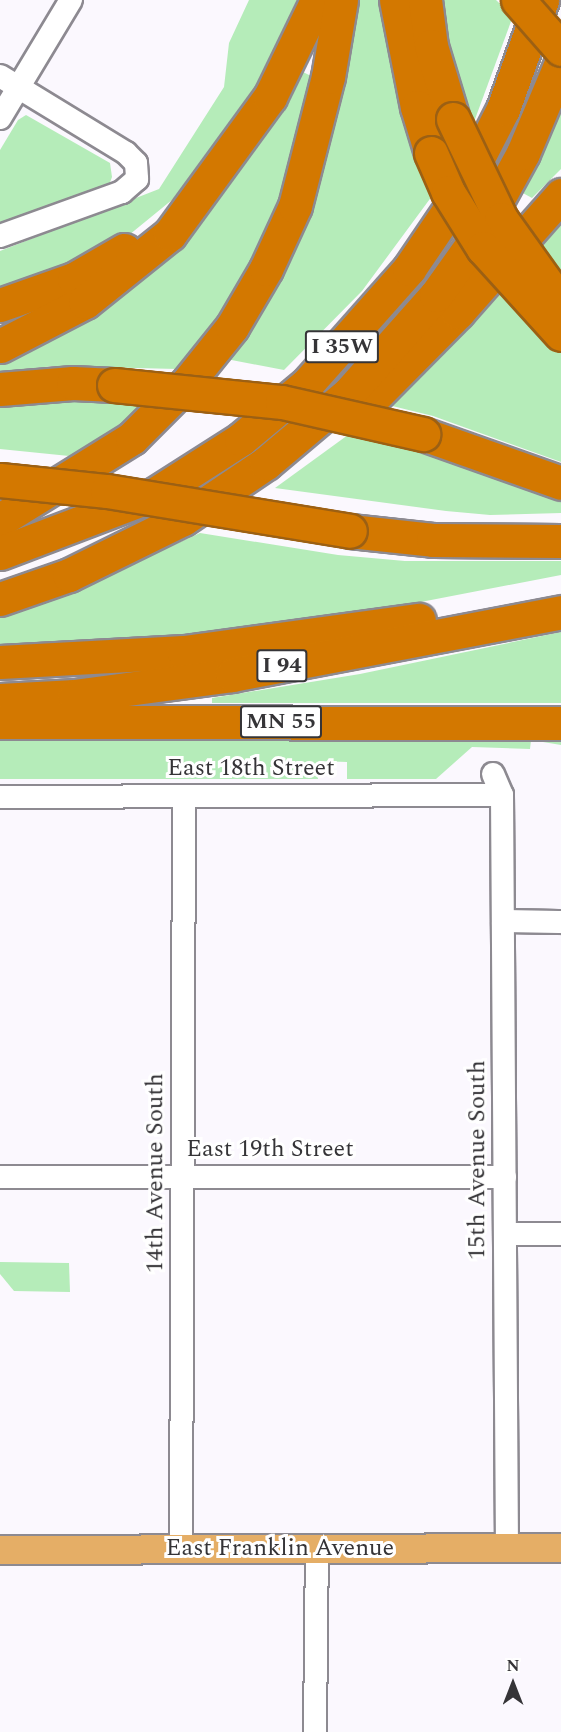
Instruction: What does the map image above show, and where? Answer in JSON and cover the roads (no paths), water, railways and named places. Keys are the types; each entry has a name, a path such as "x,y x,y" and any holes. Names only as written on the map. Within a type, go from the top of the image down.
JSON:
{"highway":[{"path":"0,346 85,302 137,263 170,234 270,97 317,0"},
{"path":"0,520 132,438 187,383 232,327 266,270 295,206 328,76 341,0"},
{"path":"396,0 417,107 431,153 448,192 483,248 561,334"},
{"path":"425,0 431,46 453,119 501,219 561,303"},
{"path":"518,0 561,50"},
{"name":"I 35W","path":"0,553 155,494 242,439 314,377 409,268 458,197 503,109 542,0"},
{"name":"I 35W","path":"0,599 98,562 183,519 240,482 308,429 383,358 476,239 523,153 561,63"},
{"path":"0,305 54,288 105,263 142,236 226,160"},
{"path":"98,562 140,548 186,525 273,474 341,428 418,355 561,195"},
{"path":"0,389 74,383 282,402 423,434 561,483"},
{"path":"0,480 107,491 350,531 432,540 561,542"},
{"path":"0,662 184,652 432,618 561,607"},
{"name":"I 94","path":"0,700 87,695 221,676 561,612"},
{"name":"MN 55","path":"0,722 561,723"}],"main road":[{"name":"East Franklin Avenue","path":"0,1550 561,1548"}],"street":[{"path":"0,118 9,82 71,0"},
{"path":"0,236 122,192 136,179 136,163 126,153 9,82"},
{"name":"15th Avenue South","path":"494,774 502,795 507,1548"},
{"name":"East 18th Street","path":"0,797 502,795"},
{"name":"14th Avenue South","path":"181,1549 184,796"},
{"path":"503,921 561,922"},
{"name":"East 19th Street","path":"0,1177 505,1177"},
{"path":"505,1234 561,1234"},
{"path":"315,1732 317,1549"}]}
